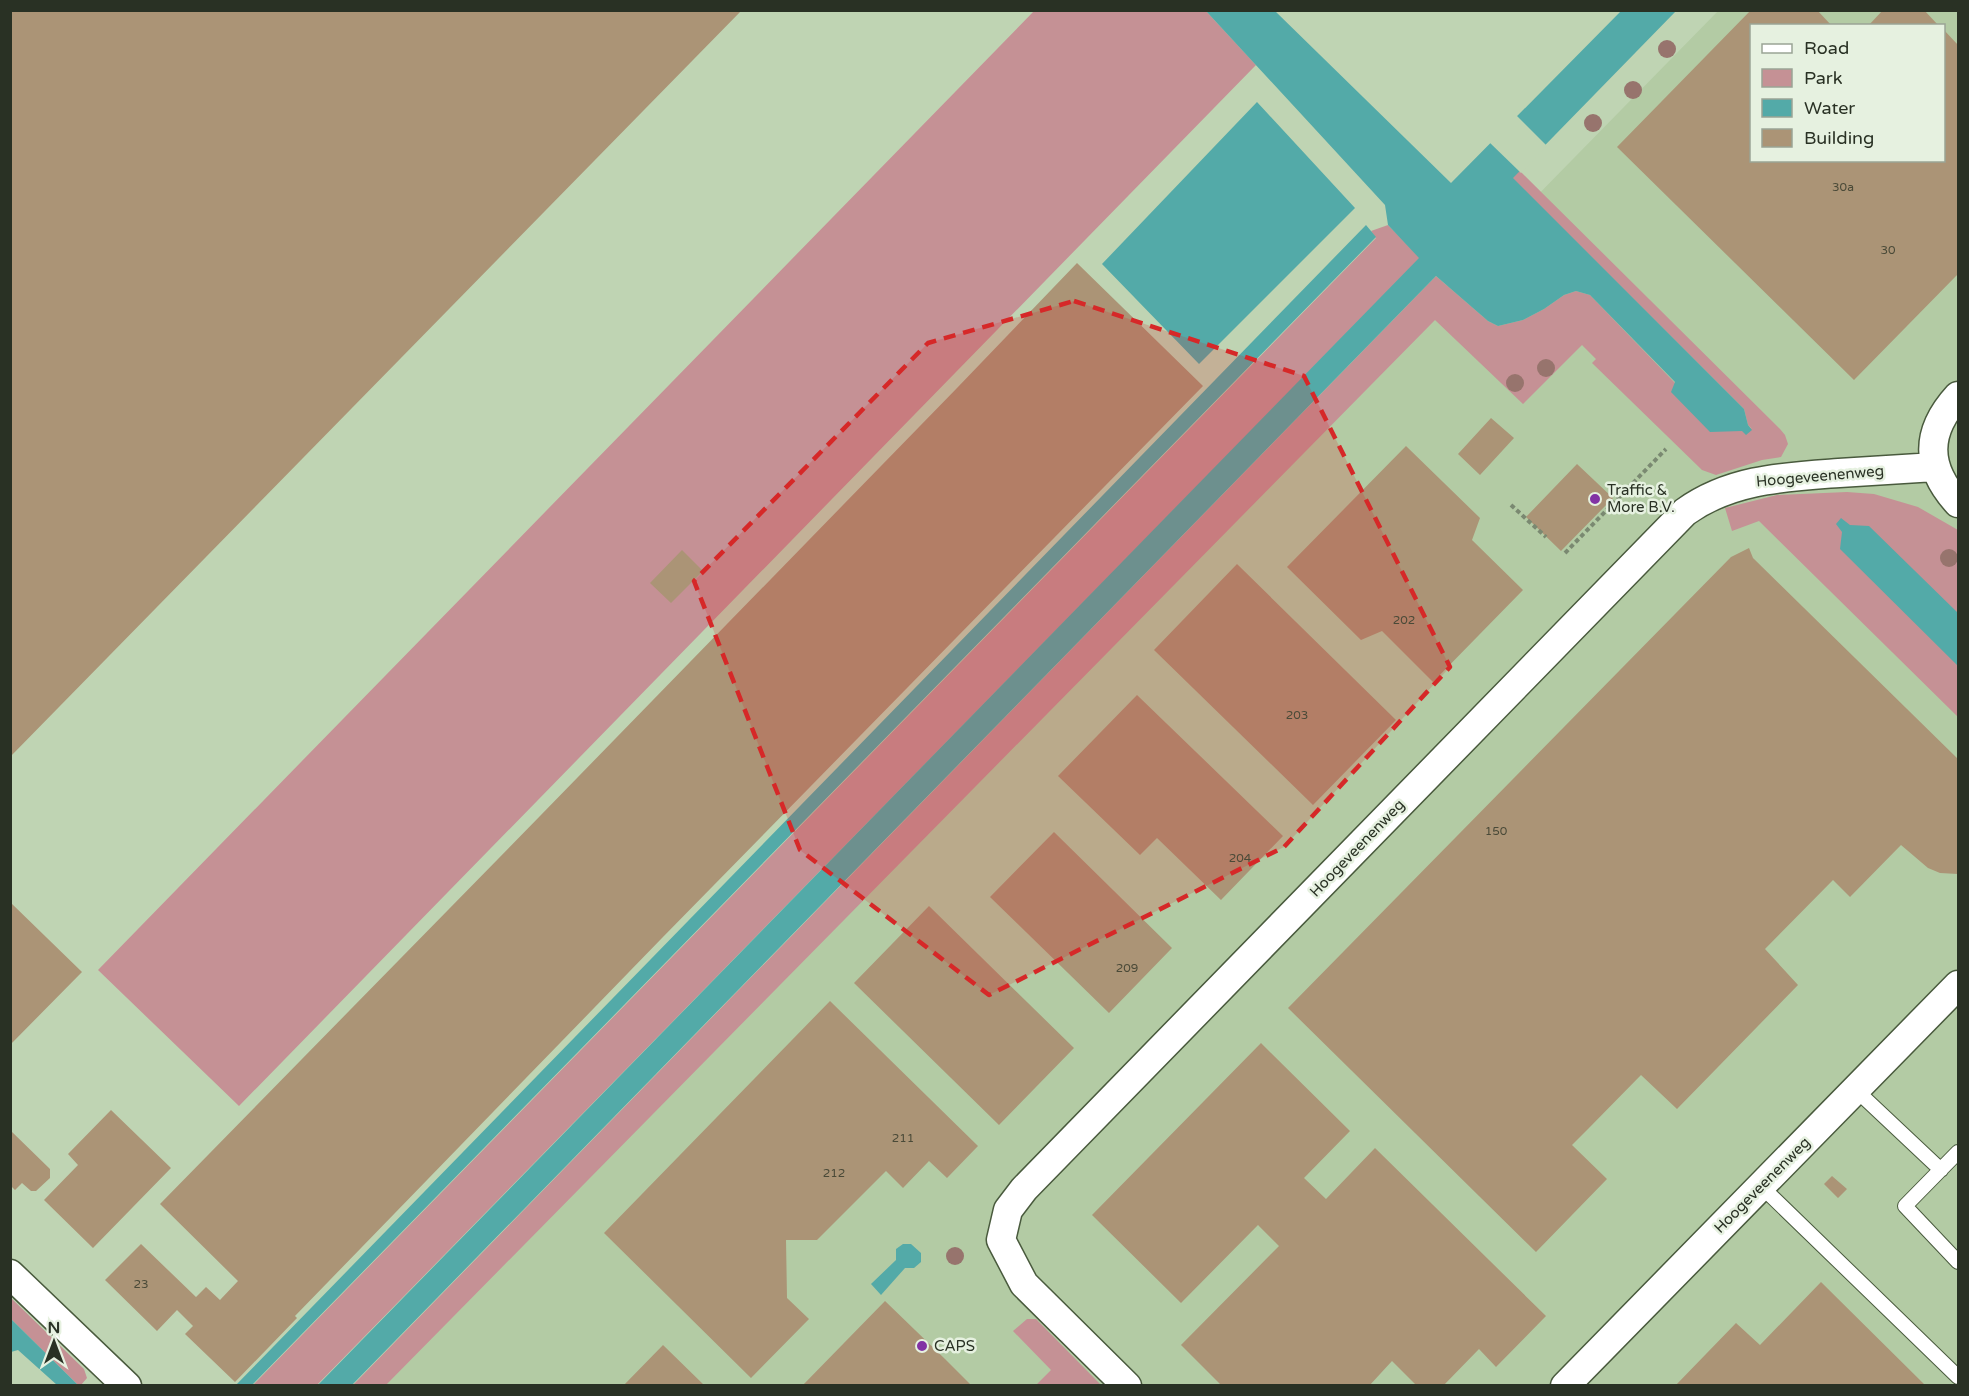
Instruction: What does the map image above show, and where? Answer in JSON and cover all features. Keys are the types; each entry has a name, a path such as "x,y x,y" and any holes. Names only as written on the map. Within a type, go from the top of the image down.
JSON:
{"street":[{"path":"1959,396 1948,408 1936,430 1933,451 1935,467 1940,480 1959,503"},
{"name":"Hoogeveenenweg","path":"1127,1386 1024,1284 1001,1240 1008,1210 1024,1189 1685,512 1719,492 1764,480 1935,467"},
{"name":"Hoogeveenenweg","path":"1565,1386 1959,985"},
{"path":"10,1275 128,1386"}],"lane":[{"path":"1856,1090 1941,1170"},
{"path":"1959,1152 1905,1206 1959,1262"},
{"path":"1761,1186 1959,1377"}],"path":[{"path":"1565,553 1666,449"},
{"path":"1511,505 1546,537"}],"highlighted area":[{"path":"1074,301 1304,376 1450,667 1284,847 989,995 800,850 694,581 928,343"}],"shaded area":[{"path":"1718,11 1958,11 1958,1385 370,1386"}],"green space":[{"path":"1034,11 1206,11 1256,65 239,1106 98,970"},
{"path":"1519,170 1780,429 1788,444 1781,457 1762,460 1716,475 1702,470 1592,363 1596,359 1582,345 1523,404 1435,320 386,1385 352,1386 1436,276 1488,321 1498,326 1523,320 1564,295 1576,291 1590,295 1675,383 1752,429 1748,425 1744,409 1512,178"},
{"path":"1388,225 1420,258 317,1385 252,1386 1376,238 1371,231"},
{"path":"1847,492 1874,494 1918,507 1958,530 1958,717 1759,521 1732,531 1725,508 1777,495"},
{"path":"10,1297 84,1369 87,1378 81,1385 78,1385 11,1319"},
{"path":"1027,1319 1036,1319 1101,1385 1036,1385 1051,1370 1013,1331"}],"water":[{"path":"1206,11 1275,11 1451,183 1621,11 1676,11 1513,178 1744,409 1748,425 1752,430 1746,435 1742,431 1710,432 1671,392 1675,382 1590,295 1576,291 1564,295 1523,320 1498,326 1488,321 1436,276 352,1385 317,1386 1419,258 1388,225 1385,205"},
{"path":"1257,102 1355,208 1199,364 1102,264"},
{"path":"1366,225 1376,237 252,1385 236,1385"},
{"path":"1841,518 1850,525 1869,526 1958,613 1958,666 1840,549 1842,532 1836,524"},
{"path":"903,1244 911,1244 921,1253 921,1262 914,1268 905,1268 881,1295 871,1284 896,1260 896,1249"},
{"path":"10,1319 78,1385 57,1385 18,1350 11,1352"}],"pier":[{"path":"1515,114 1547,146 1521,173 1488,141"}],"building":[{"path":"10,10 742,10 10,757"},
{"path":"1751,10 1817,10 1830,24 1750,24 1750,162 1945,162 1945,31 1958,45 1958,274 1854,380 1617,147"},
{"path":"1883,10 1924,10 1937,24 1870,24"},
{"path":"1077,263 1203,386 662,938 295,1316 297,1318 235,1382 185,1334 193,1326 177,1310 157,1331 105,1280 141,1244 196,1297 206,1287 220,1300 238,1281 160,1204"},
{"path":"1491,418 1514,438 1480,475 1458,454"},
{"path":"1406,446 1480,518 1472,540 1523,590 1433,682 1382,631 1361,640 1287,567"},
{"path":"1577,464 1613,498 1561,551 1526,517"},
{"path":"1749,548 1753,558 1958,759 1958,874 1940,873 1928,868 1901,845 1850,897 1833,880 1765,949 1798,985 1677,1109 1641,1075 1572,1145 1607,1179 1536,1252 1288,1008 1731,557"},
{"path":"682,550 703,571 671,603 650,583"},
{"path":"1237,564 1396,720 1313,805 1154,650"},
{"path":"1137,695 1283,836 1221,900 1157,838 1140,855 1058,776"},
{"path":"1054,832 1172,948 1109,1013 990,897"},
{"path":"10,902 82,972 10,1045"},
{"path":"929,906 1074,1048 999,1125 854,983"},
{"path":"830,1001 978,1146 947,1178 929,1161 903,1188 886,1171 817,1240 786,1240 787,1298 809,1319 751,1378 604,1233"},
{"path":"1261,1043 1350,1131 1304,1178 1326,1199 1375,1148 1546,1316 1496,1367 1479,1349 1443,1386 1417,1386 1392,1361 1369,1386 1222,1386 1181,1345 1279,1246 1258,1225 1181,1303 1092,1215"},
{"path":"111,1110 171,1168 93,1248 44,1200 78,1165 68,1154"},
{"path":"10,1130 50,1169 50,1178 36,1191 31,1191 22,1183 15,1190 10,1185"},
{"path":"1832,1176 1847,1189 1838,1198 1824,1184"},
{"path":"1821,1282 1926,1386 1675,1386 1736,1323 1760,1345"},
{"path":"885,1301 945,1359 972,1386 802,1386"},
{"path":"663,1345 705,1386 623,1386"}],"place":[{"name":"Traffic & More B.V.","path":"1595,499"},
{"name":"CAPS","path":"922,1346"}]}
